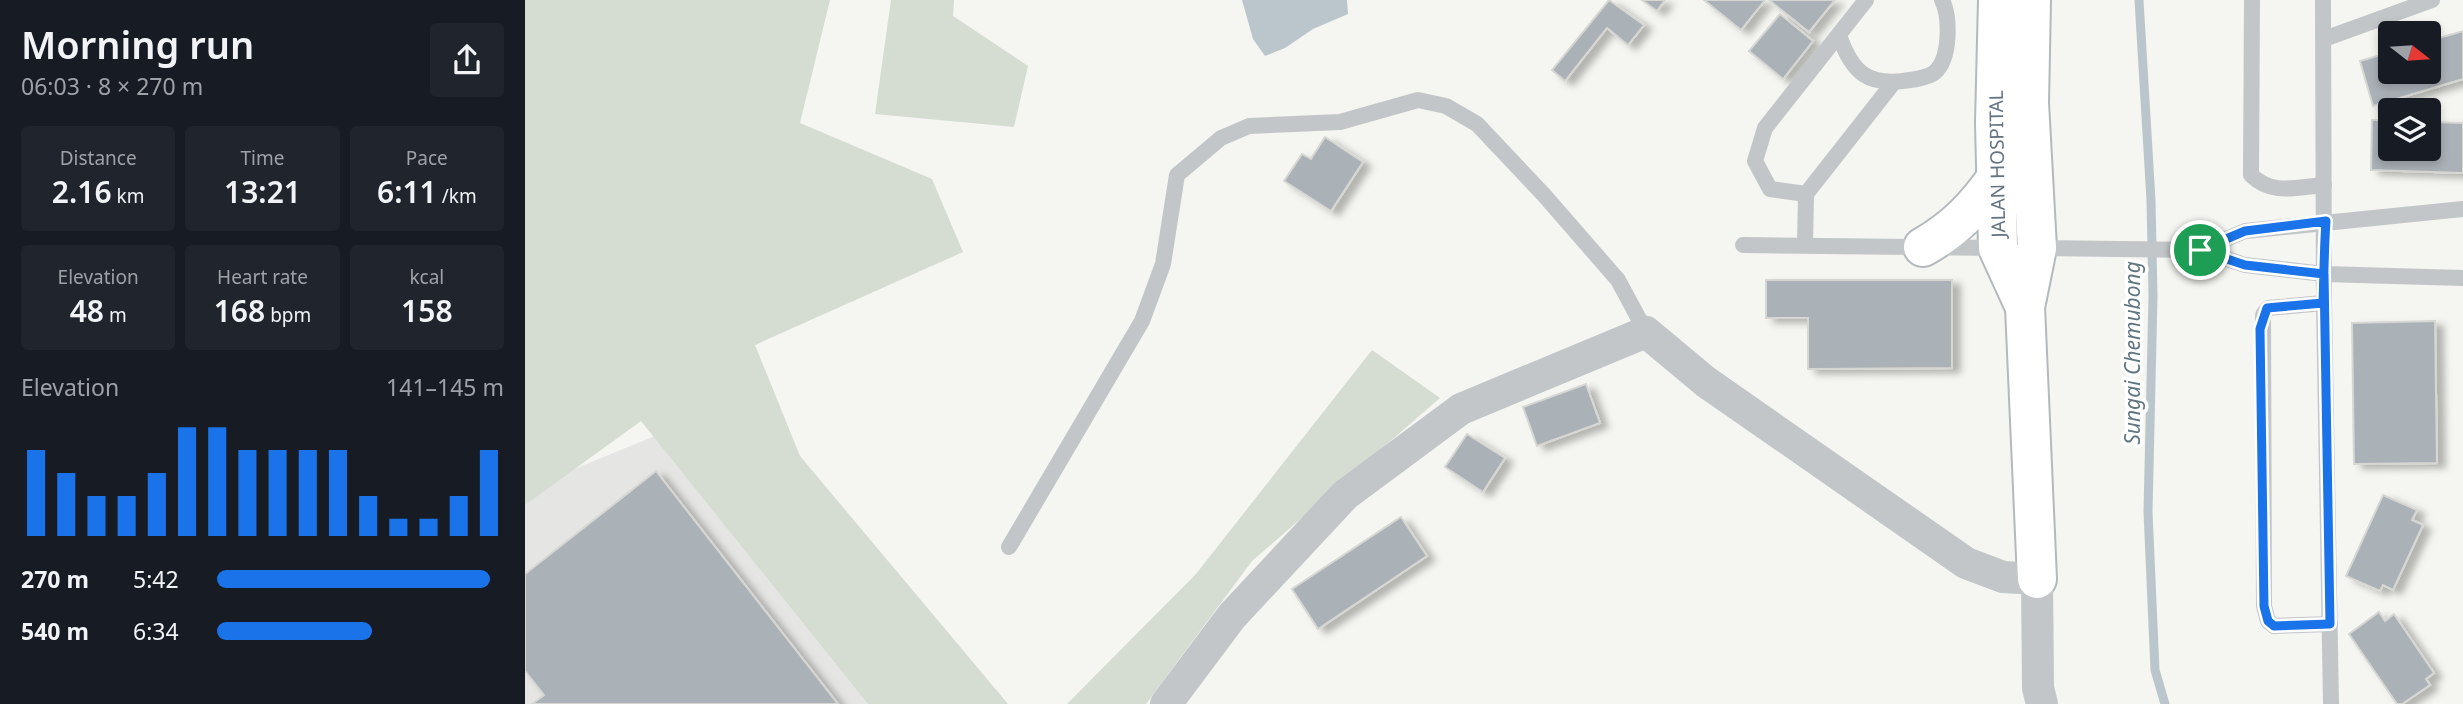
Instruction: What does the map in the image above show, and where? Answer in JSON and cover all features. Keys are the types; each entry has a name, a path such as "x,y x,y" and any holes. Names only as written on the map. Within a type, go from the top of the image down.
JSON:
{"main road":[{"name":"JALAN HOSPITAL","path":"1998,0 1997,177 2025,248"},
{"name":"JALAN HOSPITAL","path":"2031,0 2025,307 2037,579"},
{"path":"1923,247 1949,232 1968,215 1997,177"}],"street":[{"path":"1166,704 1232,616 1345,495 1461,409 1646,332 1706,382 1966,564 2003,577 2037,579 2038,688 2042,704"}],"lane":[{"path":"1806,194 1770,189 1755,160 1765,128 1866,0"},
{"path":"1839,35 1848,62 1874,81 1894,82 1935,72 1944,57 1947,34 1942,0"},
{"path":"2252,0 2251,175 2263,187 2276,189 2324,185"},
{"path":"2323,0 2326,221 2323,303 2331,704"},
{"path":"2324,39 2432,0"},
{"path":"1805,245 1806,194 1894,82"},
{"path":"1009,547 1142,321 1163,264 1177,175 1221,138 1249,126 1341,122 1418,100 1446,106 1477,124 1544,194 1618,280 1646,332"},
{"path":"2200,250 2245,231 2463,209"},
{"path":"1743,244 2200,250 2245,265 2324,274 2463,278"},
{"path":"2323,303 2267,308 2263,315 2264,606 2268,621 2274,626 2330,624"}],"shaded area":[{"path":"525,0 830,0 800,123 932,179 963,252 755,345 800,456 1008,704 868,704 641,421 525,505"},
{"path":"891,0 954,0 953,16 1028,66 1014,127 875,114"},
{"path":"1242,0 1347,0 1348,14 1313,29 1285,48 1265,56 1253,39"},
{"path":"1372,350 1440,398 1252,561 1146,704 1067,704 1196,574"},
{"path":"731,405 943,704 525,704 525,489"}],"building":[{"path":"1609,0 1644,25 1628,45 1607,28 1565,81 1552,70"},
{"path":"1642,0 1665,0 1657,11"},
{"path":"1704,0 1765,0 1741,30"},
{"path":"1769,0 1835,0 1809,32"},
{"path":"1780,14 1813,41 1783,79 1749,51"},
{"path":"2463,31 2463,79 2400,98 2378,98 2378,104 2373,106 2360,61 2378,56 2378,84 2441,84 2441,37"},
{"path":"2372,120 2378,120 2378,161 2441,161 2441,122 2463,123 2463,173 2371,170"},
{"path":"1325,137 1363,162 1331,211 1284,181 1302,154 1311,159"},
{"path":"1766,280 1952,280 1952,368 1808,369 1808,318 1766,318"},
{"path":"2435,321 2437,463 2354,464 2352,323"},
{"path":"1586,384 1600,423 1537,446 1523,407"},
{"path":"1467,434 1505,458 1483,492 1445,467"},
{"path":"656,471 838,704 532,704 544,695 525,671 525,574"},
{"path":"2383,495 2417,510 2412,520 2423,525 2393,590 2383,585 2380,591 2346,576"},
{"path":"1401,517 1427,556 1318,629 1292,589"},
{"path":"2379,612 2385,621 2394,614 2434,673 2426,679 2430,685 2402,704 2397,704 2349,634"}],"waterway":[{"name":"Sungai Chemubong","path":"2139,0 2151,200 2153,296 2148,512 2155,670 2165,704"}],"route":[{"path":"2200,250 2245,231 2326,221 2324,253 2324,274 2323,303 2267,308 2260,329 2264,606 2268,621 2274,626 2330,624 2324,274 2245,265 2200,250"}]}
